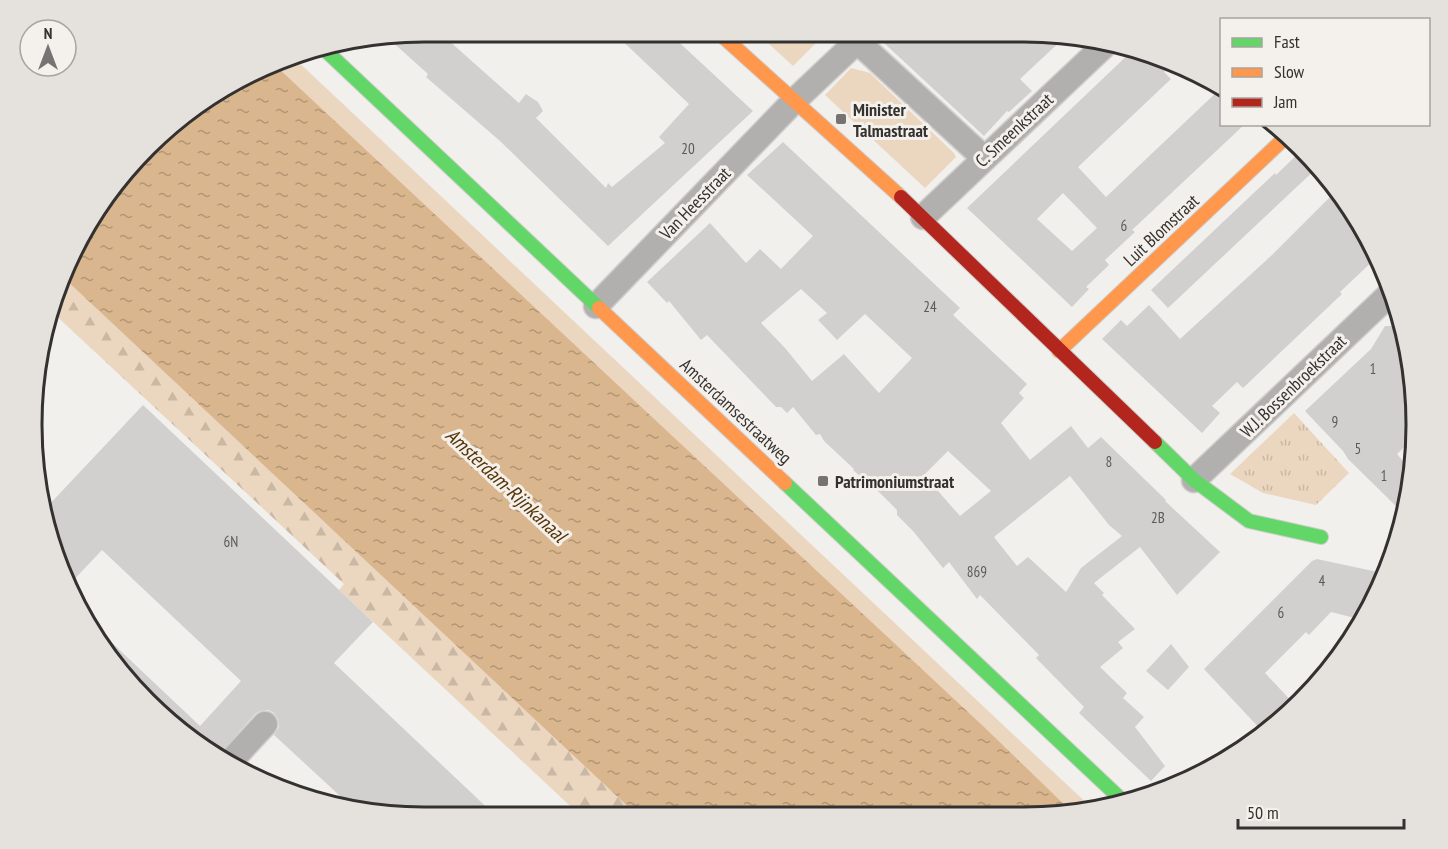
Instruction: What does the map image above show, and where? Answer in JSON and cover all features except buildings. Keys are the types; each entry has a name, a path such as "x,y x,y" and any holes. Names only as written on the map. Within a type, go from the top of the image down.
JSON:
{"street":[{"path":"729,42 923,217 1194,480 1249,521 1321,537"},
{"path":"794,100 850,42"},
{"path":"864,42 984,158"},
{"name":"C. Smeenkstraat","path":"923,217 1100,50"},
{"name":"Amsterdamsestraatweg","path":"329,54 1117,795"},
{"name":"Van Heesstraat","path":"596,306 794,100"},
{"name":"Luit Blomstraat","path":"1059,351 1281,142"},
{"name":"W.J. Bossenbroekstraat","path":"1194,480 1385,299"},
{"path":"235,757 266,724"}],"green space":[{"path":"767,42 817,42 793,66"},
{"path":"299,63 1086,802 1064,805 280,70"},
{"path":"851,68 870,73 954,153 956,157 925,188 825,95"},
{"path":"69,283 628,807 571,807 339,590 344,584 58,317"},
{"path":"1294,413 1349,473 1316,505 1263,493 1230,474"}],"water":[{"name":"Amsterdam-Rijnkanaal","path":"280,70 1064,805 1024,807 628,807 69,283 93,233 137,172 172,137 192,121 212,106 255,81"}],"traffic: fast":[{"path":"330,54 599,308"},
{"path":"1155,442 1194,480 1249,521 1321,537"},
{"path":"785,483 1117,795"}],"traffic: slow":[{"path":"729,42 901,197"},
{"path":"1059,351 1281,142"},
{"path":"599,308 785,483"}],"traffic: jam":[{"path":"901,197 1155,442"}],"place":[{"name":"Minister Talmastraat","path":"841,119"},
{"name":"Patrimoniumstraat","path":"823,481"}]}
